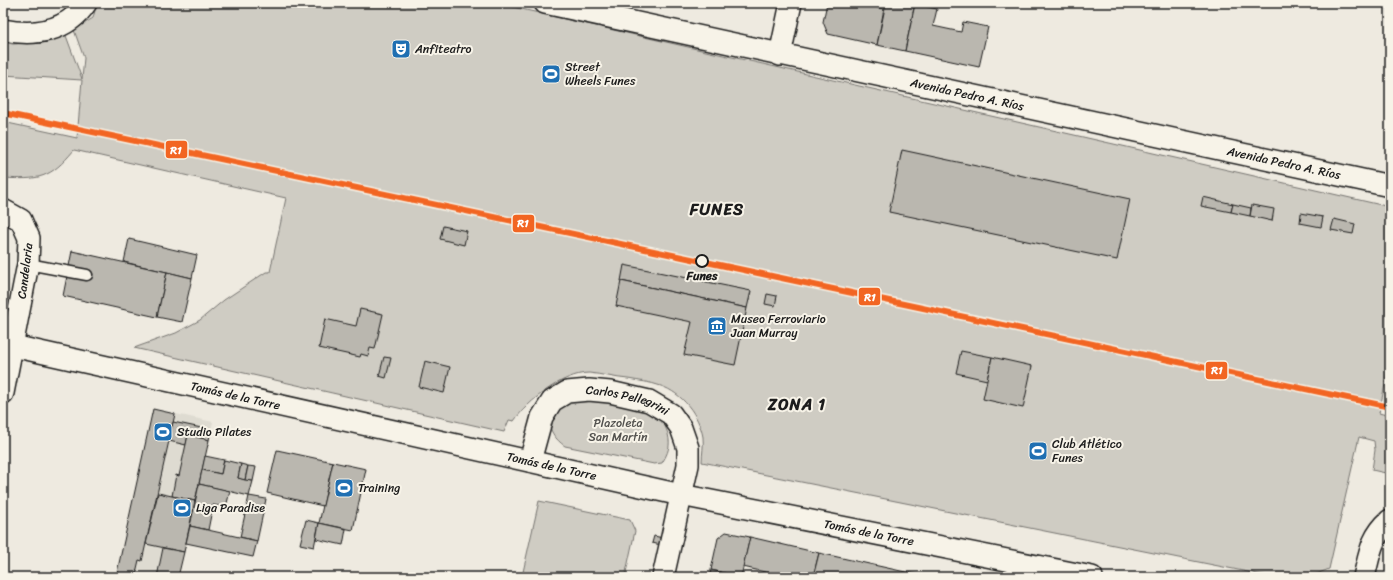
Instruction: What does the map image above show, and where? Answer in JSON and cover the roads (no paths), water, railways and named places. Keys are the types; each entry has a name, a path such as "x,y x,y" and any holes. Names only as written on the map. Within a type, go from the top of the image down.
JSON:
{"street":[{"path":"3,30 14,32 44,32 66,23 80,12 86,3"},
{"name":"Avenida Pedro A. Ríos","path":"545,3 1390,186"},
{"path":"780,54 791,3"},
{"name":"Candelaria","path":"3,210 21,220 29,238 28,264 3,393"},
{"name":"Tomás de la Torre","path":"13,346 681,495 1092,577"},
{"name":"Carlos Pellegrini","path":"530,461 542,418 552,401 567,392 589,390 610,392 649,401 671,414 681,428 688,448 688,465 663,577"},
{"path":"1364,577 1373,543 1381,528 1390,520"}],"lane":[{"path":"28,264 87,276"}],"place":[{"name":"Anfiteatro","path":"401,49"},
{"name":"Street Wheels Funes","path":"551,74"},
{"name":"Funes","path":"702,261"},
{"name":"Museo Ferroviario Juan Murray","path":"717,326"},
{"name":"Studio Pilates","path":"163,432"},
{"name":"Club Atlético Funes","path":"1038,451"},
{"name":"Training","path":"344,488"},
{"name":"Liga Paradise","path":"182,508"}],"district":[{"name":"FUNES","path":"717,209"},
{"name":"ZONA 1","path":"797,404"}],"park label":[{"name":"Plazoleta San Martín","path":"618,430"}]}
